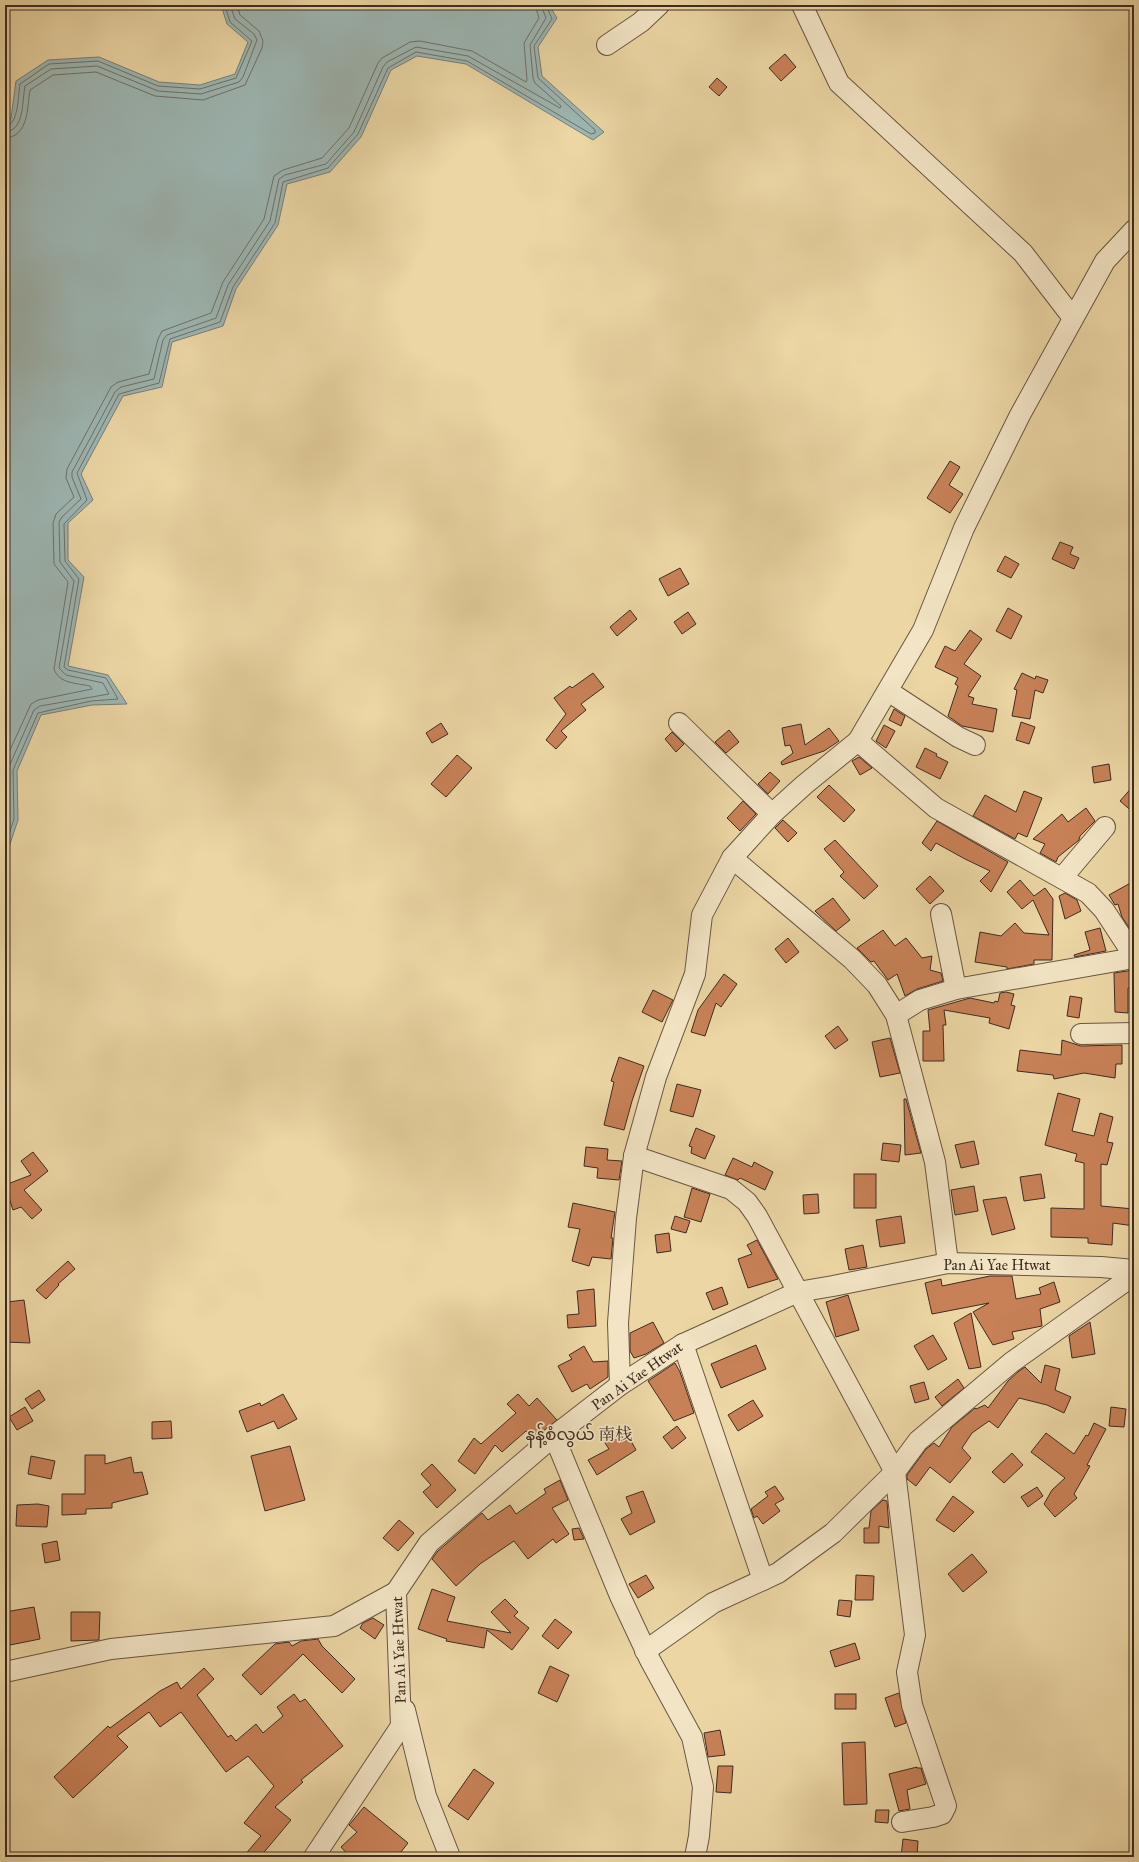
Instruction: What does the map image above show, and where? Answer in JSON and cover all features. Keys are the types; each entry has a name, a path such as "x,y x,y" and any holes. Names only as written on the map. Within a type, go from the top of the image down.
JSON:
{"street":[{"path":"606,45 641,22 659,5"},
{"path":"802,5 839,83 1023,253 1073,318"},
{"path":"620,1385 618,1324 626,1218 634,1156 656,1077 695,974 702,915 732,858 772,814 804,785 858,741 923,630 964,528 1020,415 1105,261 1134,230"},
{"path":"888,691 958,737 975,745"},
{"path":"679,724 772,814"},
{"path":"858,741 936,808 1088,893 1104,910 1134,957 956,989 920,1000 896,1015"},
{"path":"1062,878 1105,826"},
{"path":"732,858 852,959 877,985 896,1015 935,1162 948,1263"},
{"path":"941,914 956,989"},
{"path":"1081,1034 1134,1033"},
{"path":"634,1156 731,1190 747,1202 757,1216 895,1472 915,1635 907,1672 912,1705 946,1806 942,1814 902,1822"},
{"name":"Pan Ai Yae Htwat","path":"314,1857 401,1726 396,1592 429,1543 554,1436 620,1385 683,1344 798,1292 948,1263 1101,1267 1134,1270"},
{"path":"646,1651 713,1604 778,1573 833,1533 895,1472 918,1441 1012,1362 1134,1275"},
{"path":"683,1344 763,1580"},
{"path":"554,1436 620,1596 646,1651 692,1737 703,1787 699,1836 695,1857"},
{"path":"5,1672 110,1649 334,1626 396,1592"},
{"path":"400,1690 426,1796 450,1857"}],"water":[{"path":"221,5 549,5 557,18 538,47 542,76 604,132 593,140 466,64 417,56 391,70 361,137 330,172 287,184 278,225 236,289 223,326 172,342 162,387 123,396 81,474 93,500 68,523 68,560 84,577 68,666 108,675 127,704 92,705 41,715 17,771 18,820 5,859 5,125 11,118 16,81 48,60 99,57 159,82 200,85 235,74 248,42 227,24"}],"building":[{"path":"785,54 796,67 781,81 769,68"},
{"path":"717,78 727,87 719,96 709,87"},
{"path":"950,461 960,467 949,485 963,494 950,513 927,498"},
{"path":"1060,542 1073,547 1070,554 1079,558 1074,569 1052,559"},
{"path":"1005,556 1019,564 1011,578 997,571"},
{"path":"680,568 689,584 668,596 659,579"},
{"path":"1008,608 1022,616 1011,639 996,631"},
{"path":"630,610 637,619 617,636 610,627"},
{"path":"688,612 696,624 682,634 674,622"},
{"path":"970,630 982,639 964,664 981,676 968,696 974,698 972,704 997,709 993,732 962,726 948,716 958,686 955,684 958,678 935,667 945,646 955,651"},
{"path":"593,673 604,687 581,704 586,710 561,731 567,737 556,749 546,740 566,714 554,698 570,686 572,688"},
{"path":"1022,673 1035,679 1036,676 1048,680 1043,693 1035,690 1030,719 1012,716 1017,690 1014,689"},
{"path":"894,709 905,716 901,726 889,720"},
{"path":"1021,722 1035,727 1029,744 1016,740"},
{"path":"441,723 448,734 432,743 426,733"},
{"path":"801,724 805,745 829,728 839,741 824,751 782,765 781,762 793,753 790,745 785,746 782,728"},
{"path":"884,725 895,731 886,748 876,741"},
{"path":"729,730 739,742 726,753 715,742"},
{"path":"672,732 684,744 676,752 665,739"},
{"path":"925,748 948,762 940,779 916,767"},
{"path":"457,755 472,768 446,797 431,784"},
{"path":"859,757 872,768 860,775 852,761"},
{"path":"1109,764 1111,780 1094,783 1092,767"},
{"path":"770,772 780,781 768,794 758,784"},
{"path":"829,785 855,810 844,822 817,797"},
{"path":"1134,785 1134,813 1120,801"},
{"path":"1024,791 1042,798 1027,837 1018,833 1015,839 973,816 985,795 1016,812"},
{"path":"743,801 756,814 740,831 727,818"},
{"path":"1086,808 1095,821 1080,836 1079,840 1058,857 1056,862 1040,853 1045,844 1033,839 1062,814 1068,822"},
{"path":"783,820 797,833 788,842 775,828"},
{"path":"937,821 1008,862 991,892 980,881 990,871 936,843 931,851 922,843"},
{"path":"835,840 878,886 864,899 840,876 844,872 824,849"},
{"path":"930,876 944,891 930,904 916,889"},
{"path":"1020,880 1034,896 1045,888 1053,899 1052,960 1034,960 1034,964 1007,969 1007,967 975,962 980,932 1001,936 1015,923 1024,933 1049,935 1033,900 1022,909 1007,892"},
{"path":"1134,881 1134,935 1122,917 1118,904 1115,905 1109,895"},
{"path":"1065,893 1077,900 1081,911 1065,919 1059,896"},
{"path":"833,898 850,920 836,931 815,911"},
{"path":"1100,928 1106,951 1075,957 1074,955 1090,950 1085,932"},
{"path":"883,930 895,946 906,938 922,958 932,956 930,970 941,973 943,981 917,989 905,996 897,974 888,980 874,961 871,962 857,948"},
{"path":"788,938 799,952 786,963 775,949"},
{"path":"1134,970 1134,988 1128,988 1128,1013 1115,1012 1114,973"},
{"path":"724,974 737,984 721,1007 716,1003 705,1036 691,1032 698,1010"},
{"path":"653,990 673,1000 662,1022 642,1012"},
{"path":"1006,992 1014,994 1011,1005 1015,1006 1009,1029 989,1023 990,1018 944,1010 946,1025 943,1025 944,1061 923,1061 923,1031 930,1031 928,1010 970,998 994,1003 995,1001 998,1002 1000,993"},
{"path":"1070,996 1082,998 1079,1018 1067,1016"},
{"path":"838,1026 848,1040 835,1049 825,1036"},
{"path":"890,1038 900,1073 880,1077 872,1042"},
{"path":"1062,1040 1081,1046 1122,1045 1122,1064 1116,1064 1115,1078 1084,1073 1054,1079 1053,1075 1017,1071 1020,1050 1061,1055"},
{"path":"619,1057 644,1066 624,1130 604,1125 614,1082 611,1081"},
{"path":"677,1084 701,1090 693,1117 670,1111"},
{"path":"1058,1093 1080,1099 1072,1131 1094,1136 1100,1113 1113,1117 1107,1142 1113,1143 1107,1165 1101,1164 1101,1206 1134,1209 1134,1226 1113,1223 1112,1245 1088,1243 1088,1238 1051,1237 1051,1208 1084,1209 1084,1163 1075,1161 1077,1154 1045,1145"},
{"path":"904,1099 906,1099 921,1153 905,1155"},
{"path":"696,1128 715,1136 705,1159 691,1153 692,1147 689,1146"},
{"path":"974,1141 979,1164 961,1168 955,1145"},
{"path":"883,1143 901,1145 899,1162 881,1160"},
{"path":"586,1147 608,1149 607,1160 622,1161 619,1180 597,1178 598,1168 584,1166"},
{"path":"33,1152 48,1171 24,1190 42,1210 32,1219 21,1207 13,1210 5,1185 31,1175 21,1161"},
{"path":"733,1158 752,1167 754,1162 773,1172 765,1190 740,1178 738,1180 725,1175"},
{"path":"854,1174 876,1174 876,1208 854,1208"},
{"path":"1041,1174 1045,1198 1024,1201 1020,1177"},
{"path":"974,1186 978,1211 955,1215 951,1190"},
{"path":"692,1188 710,1194 701,1222 684,1217"},
{"path":"818,1194 819,1213 804,1214 803,1195"},
{"path":"1006,1197 1015,1229 992,1235 983,1200"},
{"path":"573,1203 615,1212 611,1238 613,1238 611,1259 592,1257 589,1266 572,1261 580,1229 568,1227"},
{"path":"675,1216 690,1221 686,1233 671,1229"},
{"path":"901,1216 905,1243 880,1247 876,1220"},
{"path":"669,1233 671,1251 657,1253 655,1235"},
{"path":"757,1240 778,1279 748,1288 738,1259 752,1254 747,1245"},
{"path":"863,1245 867,1267 849,1270 845,1249"},
{"path":"68,1261 75,1269 58,1284 59,1285 46,1299 36,1290"},
{"path":"990,1276 1012,1276 1016,1299 1041,1294 1039,1288 1054,1282 1060,1302 1040,1309 1042,1326 1012,1332 1014,1339 993,1345 973,1312 989,1303 932,1314 925,1283 941,1279 942,1286"},
{"path":"722,1287 728,1304 713,1310 706,1293"},
{"path":"594,1289 596,1326 568,1328 567,1315 579,1314 577,1291"},
{"path":"848,1295 859,1330 836,1337 826,1302"},
{"path":"24,1300 30,1343 5,1342 5,1323 9,1324 7,1302"},
{"path":"971,1313 981,1367 969,1369 954,1323"},
{"path":"653,1322 664,1343 646,1354 634,1358 630,1351 630,1333"},
{"path":"1090,1322 1095,1354 1072,1358 1069,1336"},
{"path":"933,1335 947,1359 928,1370 914,1346"},
{"path":"756,1345 766,1369 721,1388 711,1364"},
{"path":"584,1346 593,1362 608,1361 608,1377 590,1389 587,1384 572,1392 558,1366 572,1359 569,1355"},
{"path":"675,1363 680,1372 694,1413 674,1421 648,1381"},
{"path":"1045,1365 1060,1369 1055,1390 1071,1397 1064,1413 1047,1405 1019,1398 998,1428 989,1421 972,1433 962,1448 971,1458 950,1483 930,1467 916,1486 907,1479 907,1475 926,1449 934,1443 939,1447 952,1427 975,1408 976,1409 985,1405 988,1408 1008,1381 1019,1371 1025,1367 1041,1383"},
{"path":"958,1379 964,1388 942,1406 935,1397"},
{"path":"924,1382 929,1399 915,1403 910,1386"},
{"path":"39,1390 45,1400 32,1409 25,1399"},
{"path":"283,1394 297,1419 278,1429 274,1421 247,1432 239,1411 260,1403 261,1406"},
{"path":"518,1394 529,1406 537,1398 557,1420 533,1439 526,1431 502,1452 495,1445 475,1474 458,1461 474,1438 481,1444 516,1413 507,1404"},
{"path":"753,1400 763,1416 738,1431 728,1415"},
{"path":"25,1407 33,1421 17,1430 9,1417"},
{"path":"1111,1407 1126,1409 1124,1427 1109,1426"},
{"path":"171,1421 172,1438 152,1439 152,1422"},
{"path":"1094,1423 1106,1429 1087,1465 1090,1466 1074,1494 1077,1498 1055,1517 1044,1504 1052,1490 1065,1478 1031,1452 1046,1433 1074,1454 1086,1435 1088,1436"},
{"path":"677,1426 686,1438 672,1449 663,1437"},
{"path":"620,1434 625,1441 630,1439 636,1450 597,1475 588,1460 609,1449 605,1443"},
{"path":"290,1446 305,1500 265,1511 251,1456"},
{"path":"1012,1453 1023,1465 1004,1483 992,1472"},
{"path":"85,1455 105,1455 105,1464 131,1457 134,1473 142,1472 148,1494 112,1503 112,1508 86,1509 86,1514 62,1515 62,1494 85,1494"},
{"path":"31,1456 55,1461 51,1479 28,1474"},
{"path":"432,1464 456,1490 437,1508 423,1492 431,1485 421,1474"},
{"path":"560,1480 568,1500 552,1508 569,1534 556,1543 553,1539 528,1559 514,1541 480,1564 456,1586 432,1559 438,1551 482,1513 488,1520 510,1505 516,1514 546,1493 544,1489"},
{"path":"775,1486 784,1499 775,1504 780,1511 763,1524 757,1516 754,1518 751,1509 768,1496 765,1492"},
{"path":"1037,1487 1043,1496 1028,1507 1021,1497"},
{"path":"643,1491 655,1522 630,1535 621,1519 632,1513 626,1497"},
{"path":"953,1496 974,1512 954,1532 936,1520"},
{"path":"883,1500 887,1501 889,1528 879,1526 879,1543 864,1543 864,1528 869,1528 871,1511"},
{"path":"38,1504 49,1506 47,1527 16,1526 17,1505"},
{"path":"399,1520 414,1533 398,1551 383,1538"},
{"path":"579,1528 584,1539 574,1540 572,1529"},
{"path":"57,1541 60,1560 45,1563 42,1544"},
{"path":"972,1554 987,1572 963,1592 948,1574"},
{"path":"646,1575 654,1588 638,1598 629,1584"},
{"path":"856,1575 874,1576 873,1600 855,1600"},
{"path":"432,1589 455,1597 447,1621 511,1633 491,1612 505,1599 518,1612 514,1616 529,1628 512,1650 487,1630 484,1648 446,1641 447,1639 418,1629"},
{"path":"839,1600 852,1601 850,1617 837,1615"},
{"path":"34,1607 40,1639 5,1646 5,1612"},
{"path":"71,1612 100,1612 99,1640 71,1641"},
{"path":"373,1618 384,1625 375,1639 360,1628 363,1623"},
{"path":"555,1619 572,1632 558,1649 542,1636"},
{"path":"318,1639 322,1646 355,1679 342,1693 303,1654 261,1695 242,1675 275,1644 289,1642 292,1646 301,1641"},
{"path":"855,1643 860,1659 835,1667 830,1651"},
{"path":"550,1666 569,1675 557,1702 538,1693"},
{"path":"204,1668 214,1679 197,1695 228,1737 231,1735 236,1741 256,1724 263,1733 283,1716 277,1707 294,1694 300,1702 305,1699 343,1746 301,1780 303,1782 275,1807 291,1820 260,1857 243,1857 261,1836 244,1823 274,1786 248,1756 226,1772 181,1712 160,1727 149,1712 117,1736 128,1747 73,1798 54,1777 108,1726 110,1728 160,1691 177,1682 181,1689"},
{"path":"899,1693 906,1723 895,1727 885,1698"},
{"path":"835,1694 856,1694 856,1709 835,1709"},
{"path":"720,1730 725,1755 708,1757 704,1733"},
{"path":"865,1742 867,1804 844,1805 842,1743"},
{"path":"718,1766 733,1766 731,1793 716,1792"},
{"path":"917,1767 921,1768 926,1784 907,1790 910,1809 899,1811 889,1774"},
{"path":"474,1769 494,1783 468,1820 448,1806"},
{"path":"364,1807 408,1843 397,1857 350,1857 341,1847 357,1832 349,1825"},
{"path":"876,1810 889,1810 888,1823 875,1822"},
{"path":"903,1839 918,1841 917,1857 901,1857"}],"district":[{"name":"နန့်စံလွယ် 南栈","path":"579,1434"}]}
